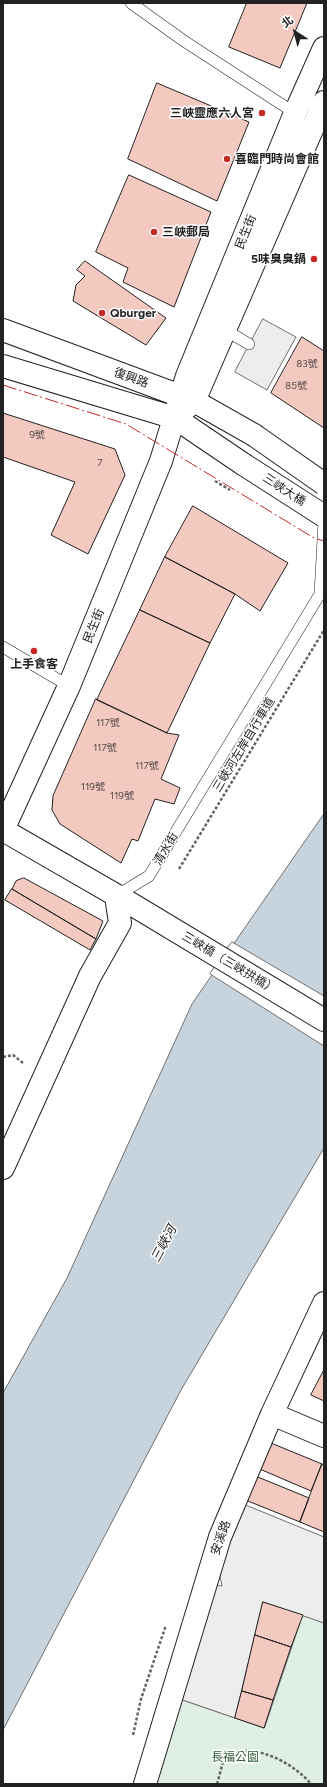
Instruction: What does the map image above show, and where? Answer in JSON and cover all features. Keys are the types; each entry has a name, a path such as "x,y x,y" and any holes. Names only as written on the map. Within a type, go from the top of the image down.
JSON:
{"street":[{"name":"民生街","path":"187,398 295,113 324,48"},
{"name":"民生街","path":"3,830 69,686 161,461 175,418 225,330 324,102"},
{"name":"復興路","path":"3,330 187,398 254,435 324,484"},
{"name":"復興路","path":"3,366 175,418 243,464"},
{"name":"三峽大橋","path":"243,464 324,516"},
{"name":"三峽橋（三峽拱橋）","path":"3,830 124,900 324,1020"},
{"path":"3,1168 90,976 120,923 124,900"},
{"name":"安溪路","path":"145,1784 220,1537 272,1414 324,1303"},
{"path":"272,1414 324,1436"}],"lane":[{"path":"131,3 184,41 314,126"},
{"path":"225,330 249,344"},
{"name":"清水街","path":"124,900 149,876 320,594 324,521"},
{"path":"3,647 69,686"}],"path":[{"path":"215,481 230,490"},
{"name":"三峽河左岸自行車道","path":"179,869 324,630"},
{"path":"3,1057 13,1055 25,1065"},
{"path":"217,1784 224,1758 244,1751 274,1757 303,1775 311,1784"}],"green space":[{"name":"長福公園","path":"303,1615 324,1623 324,1784 153,1784 177,1698 264,1728"}],"shaded area":[{"path":"263,319 296,337 267,390 235,372"},
{"path":"243,1504 324,1537 324,1623 263,1602 235,1718 177,1698 212,1585 222,1586 218,1567"}],"water":[{"name":"三峽河","path":"324,814 324,1148 181,1390 3,1730 3,1393 67,1278 192,1004"}],"pier":[{"path":"232,942 324,996 324,1046 210,974"}],"building":[{"path":"247,3 307,3 280,68 229,47"},
{"path":"157,83 249,122 217,201 128,159"},
{"name":"三峽郵局","path":"129,175 211,212 174,307 123,282 128,268 96,252"},
{"path":"85,261 166,318 146,345 73,301 76,285 85,276 77,270"},
{"path":"302,337 324,351 324,428 271,393"},
{"path":"3,413 115,449 125,475 88,554 51,535 75,482 3,457"},
{"path":"193,506 288,563 260,611 235,594 165,557"},
{"path":"165,557 235,594 210,643 140,610"},
{"path":"140,610 210,643 167,733 97,700"},
{"path":"96,699 167,733 179,735 161,779 180,788 174,804 155,799 138,841 132,839 121,863 60,824 52,810 53,796"},
{"path":"24,878 103,921 96,939 12,889 16,881"},
{"path":"12,889 96,939 90,950 5,900"},
{"path":"324,1370 324,1401 311,1395"},
{"path":"266,1441 322,1464 311,1491 255,1467"},
{"path":"322,1464 324,1465 324,1532 300,1522"},
{"path":"253,1475 309,1498 300,1522 243,1499"},
{"path":"263,1602 303,1615 291,1647 255,1635"},
{"path":"255,1635 291,1647 273,1700 242,1691"},
{"path":"242,1691 273,1700 264,1728 235,1718"}],"power":[{"path":"3,385 126,424 314,538 324,541"}],"place":[{"name":"三峽靈應六人宮","path":"262,113"},
{"name":"喜臨門時尚會館","path":"227,159"},
{"name":"三峽郵局","path":"154,232"},
{"name":"5味臭臭鍋","path":"314,259"},
{"name":"Qburger","path":"102,313"},
{"name":"上手食客","path":"34,651"}]}
